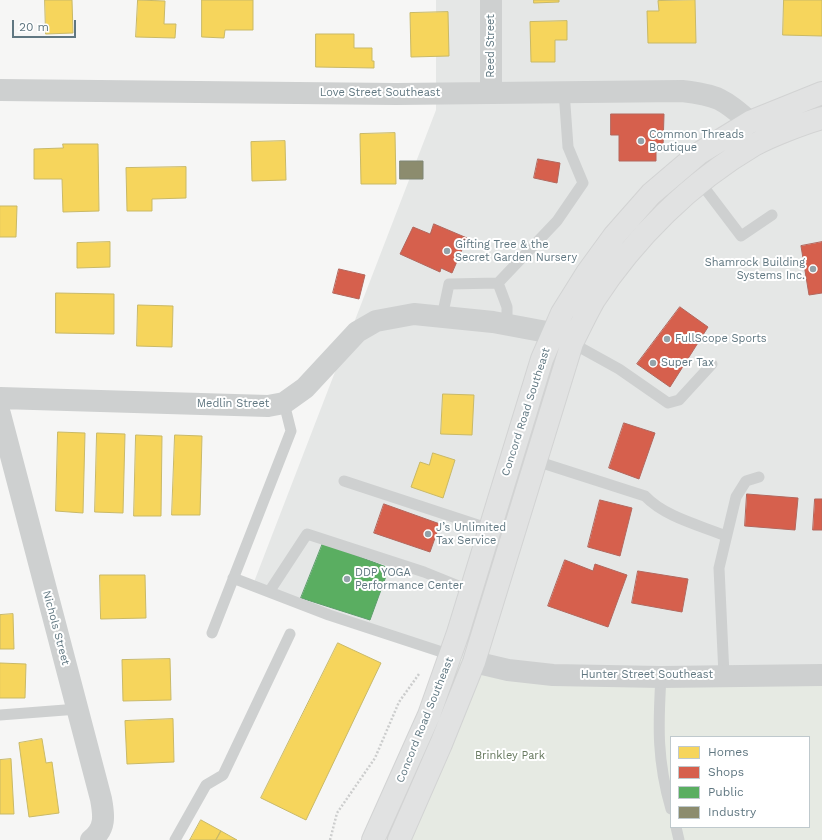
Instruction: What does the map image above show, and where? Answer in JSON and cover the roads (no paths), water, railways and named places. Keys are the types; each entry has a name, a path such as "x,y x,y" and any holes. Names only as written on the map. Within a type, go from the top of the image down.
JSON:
{"main road":[{"name":"Concord Road Southeast","path":"373,840 429,715 451,655 542,359 562,313 614,236 651,194 698,154 750,122 822,93"},
{"name":"Concord Road Southeast","path":"399,840 441,744 474,662 572,343 594,301 621,263 658,221 700,182 755,144 822,118"}],"street":[{"name":"Reed Street","path":"491,0 491,92"},
{"name":"Love Street Southeast","path":"0,90 389,94 564,91 682,91 709,94 728,103 750,122"},
{"name":"Medlin Street","path":"0,398 268,406 284,402 305,388 357,332 376,321 414,314 507,325 552,333"},
{"name":"Nichols Street","path":"0,414 104,812 103,827 97,836 91,840"},
{"name":"Hunter Street Southeast","path":"474,662 508,670 535,674 661,677 822,674"}],"lane":[{"path":"442,317 449,284 498,283 557,221 583,182 568,147 564,91"},
{"path":"700,182 741,236 772,215"},
{"path":"498,283 507,307 507,325"},
{"path":"572,343 619,369 668,402 679,400 712,364"},
{"path":"212,633 291,431 284,402"},
{"path":"536,461 645,496 650,502 667,512 726,536"},
{"path":"724,675 722,619 718,576 736,497 746,481 759,477"},
{"path":"344,481 490,529"},
{"path":"269,592 307,534 424,572 471,591"},
{"path":"234,578 329,616 451,655"},
{"path":"175,840 206,785 223,775 290,634"},
{"path":"661,677 659,750 663,782 670,806"},
{"path":"0,716 78,709"},
{"path":"676,828 679,840"}],"place":[{"name":"Common Threads Boutique","path":"641,141"},
{"name":"Gifting Tree & the Secret Garden Nursery","path":"447,251"},
{"name":"Shamrock Building Systems Inc.","path":"813,269"},
{"name":"FullScope Sports","path":"667,339"},
{"name":"Super Tax","path":"653,363"},
{"name":"J’s Unlimited Tax Service","path":"428,534"},
{"name":"DDP YOGA Performance Center","path":"347,579"}],"park label":[{"name":"Brinkley Park","path":"510,756"}]}
